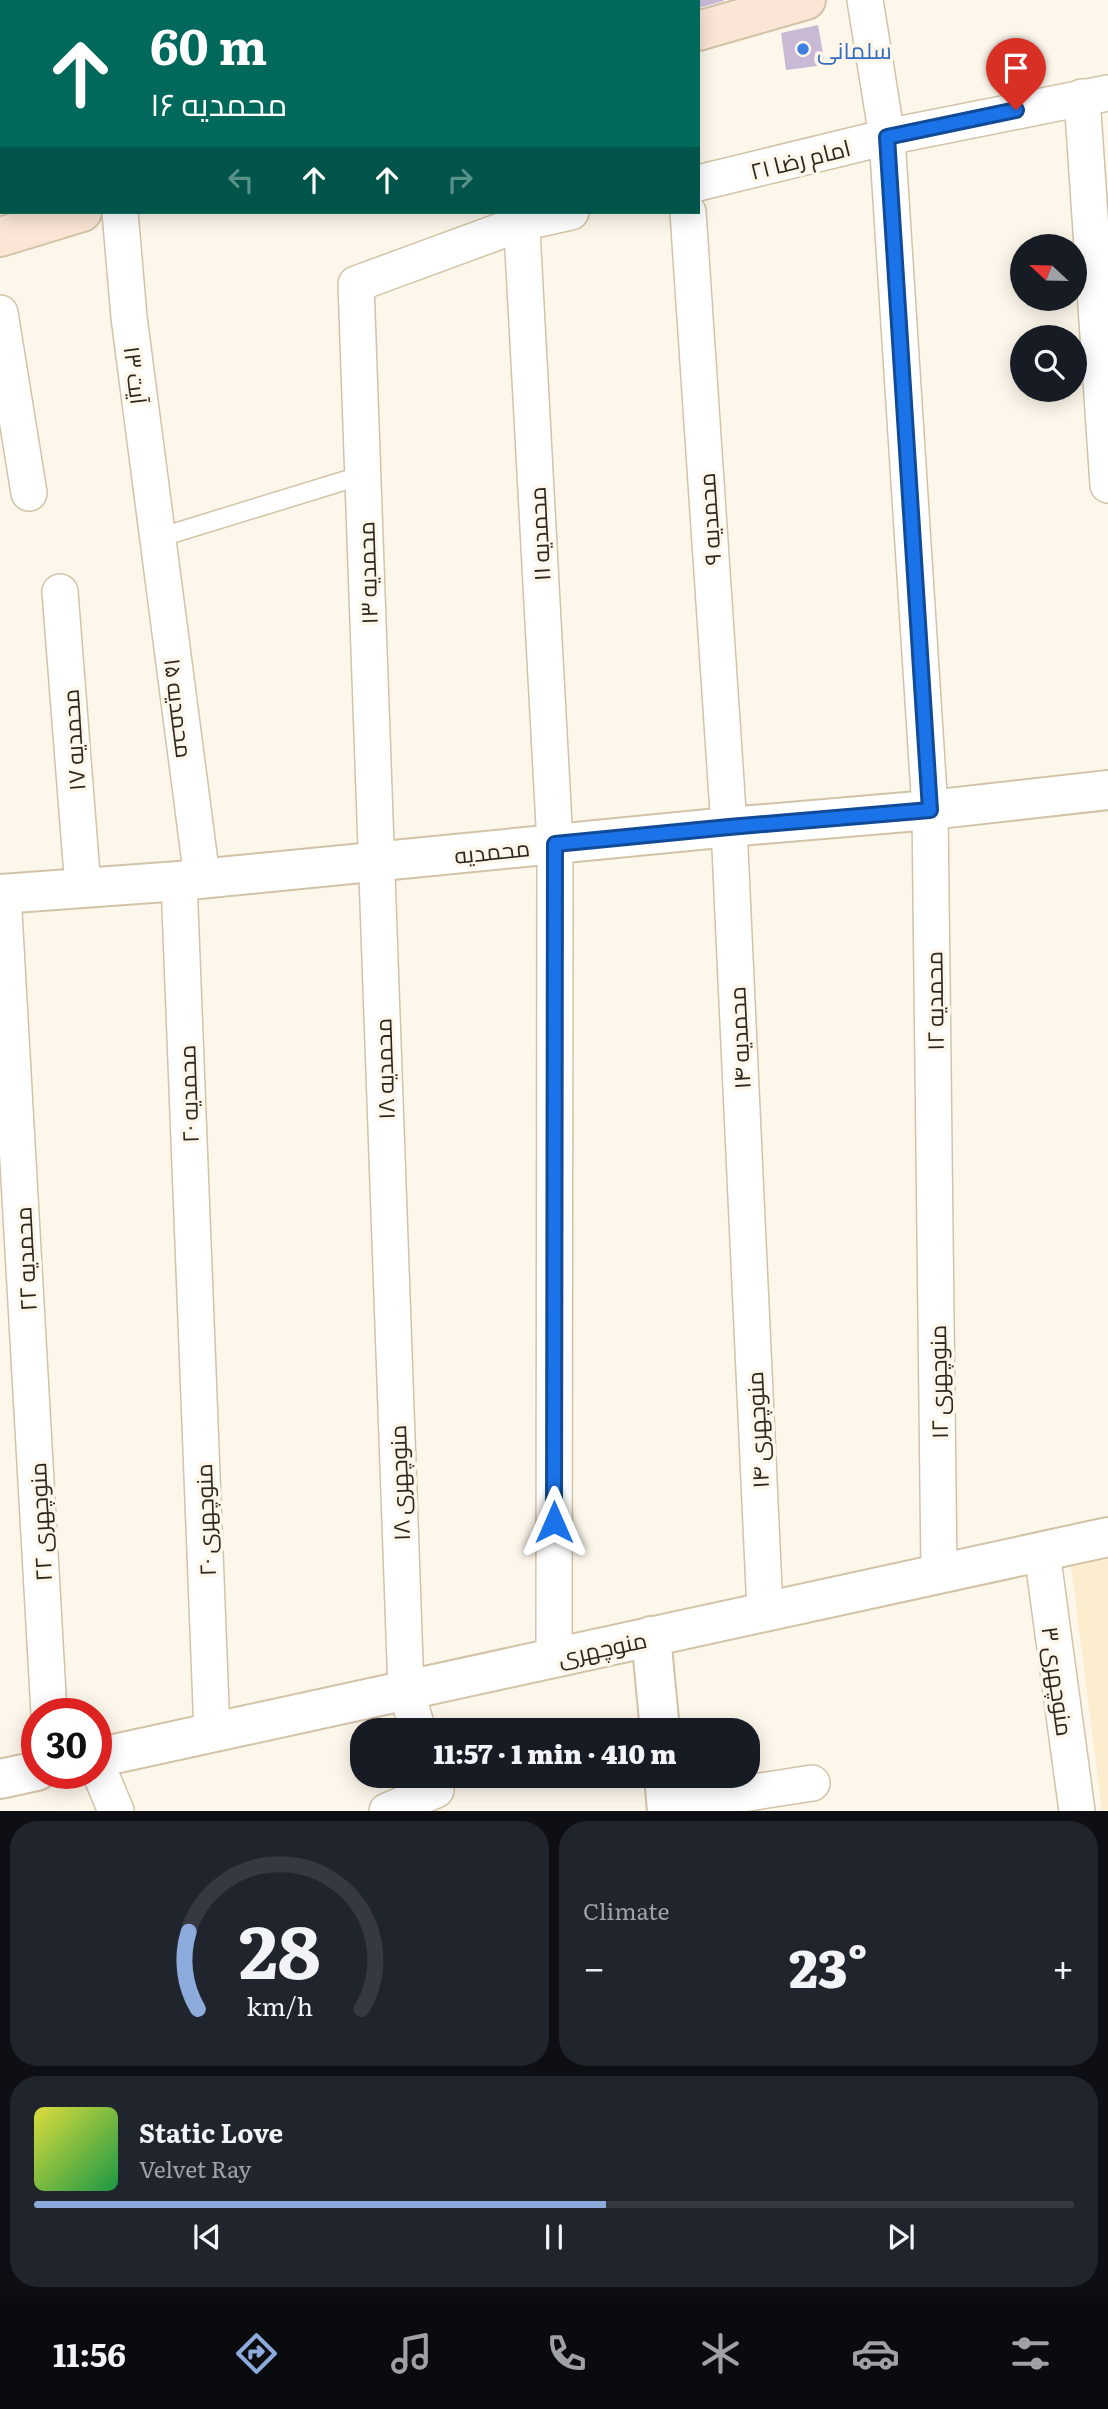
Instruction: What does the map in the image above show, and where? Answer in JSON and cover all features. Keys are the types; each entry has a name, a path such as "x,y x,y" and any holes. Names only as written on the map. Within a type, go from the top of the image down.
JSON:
{"main road":[{"path":"700,30 806,0"},
{"path":"0,237 75,214"}],"street":[{"name":"محمدیه ۱۲","path":"865,0 887,137 930,810 935,1192"},
{"name":"امام رضا ۲۱","path":"700,183 887,137 1095,95"},
{"path":"1095,95 1108,485"},
{"name":"آیت ۱۳","path":"120,214 130,317 158,538"},
{"path":"521,217 551,214"},
{"name":"محمدیه ۹","path":"688,214 729,827"},
{"name":"محمدیه ۱۳","path":"375,862 356,284 521,217"},
{"name":"محمدیه ۱۱","path":"521,217 555,844 554,1658"},
{"path":"0,313 29,493"},
{"name":"محمدیه ۱۵","path":"158,538 190,879"},
{"name":"محمدیه ۱۷","path":"60,592 83,888"},
{"name":"محمدیه","path":"2,894 930,810 1108,790"},
{"name":"محمدیه ۱۴","path":"729,827 748,1248"},
{"name":"محمدیه ۱۸","path":"375,862 390,1276"},
{"name":"محمدیه ۲۰","path":"190,879 195,1307"},
{"name":"محمدیه ۲۲","path":"2,894 28,1331"},
{"name":"منوچهری ۱۲","path":"935,1192 939,1573"},
{"name":"منوچهری ۱۴","path":"748,1248 765,1611"},
{"name":"منوچهری ۱۸","path":"390,1276 406,1690 414,1718"},
{"name":"منوچهری ۲۰","path":"195,1307 212,1733"},
{"name":"منوچهری ۲۲","path":"28,1331 48,1698"},
{"name":"منوچهری","path":"112,1757 406,1690 1108,1537"},
{"name":"منوچهری ۳","path":"1042,1552 1077,1811"},
{"path":"651,1636 659,1718"},
{"path":"0,1779 21,1774"},
{"path":"665,1798 813,1783"},
{"path":"107,1789 116,1811"},
{"path":"387,1811 435,1792"}],"lane":[{"path":"158,538 363,475"}],"shaded area":[{"path":"1108,1559 1108,1810 1102,1811 1071,1566"}],"building":[{"path":"700,0 724,1 700,7"},
{"name":"سلمانی","path":"818,25 825,65 786,70 781,33"}],"place":[{"name":"سلمانی","path":"803,49"}],"route":[{"path":"554,1522 555,844 930,810 887,137 1016,110"}]}
